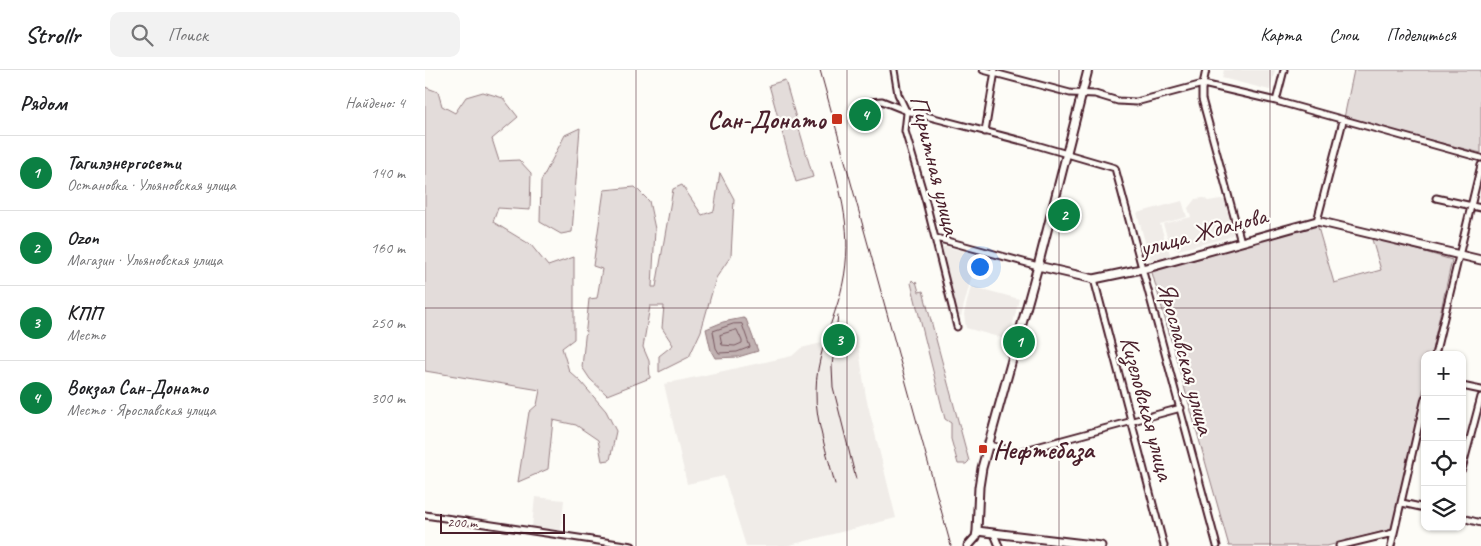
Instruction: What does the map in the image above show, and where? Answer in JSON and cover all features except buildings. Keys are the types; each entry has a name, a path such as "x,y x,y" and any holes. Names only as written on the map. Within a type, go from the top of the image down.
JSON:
{"main road":[{"path":"968,546 976,537 979,487 989,445 1038,266 1088,70"},
{"name":"улица Жданова","path":"1038,266 1094,279 1143,267 1151,267 1317,221 1481,260"},
{"path":"977,531 1101,546"}],"street":[{"name":"Пиритная улица","path":"894,70 898,94 907,111 905,131 936,238 957,327"},
{"path":"983,70 1070,93 1095,94 1125,102 1136,102 1203,84 1276,101 1481,158"},
{"path":"1206,70 1201,93 1202,99 1241,242"},
{"path":"1276,101 1284,70"},
{"path":"985,132 995,72"},
{"name":"Ярославская улица","path":"869,102 882,101 907,111 1026,142 1115,168 1217,546"},
{"path":"1317,221 1343,121"},
{"path":"1436,351 1481,165"},
{"path":"1437,198 1481,208"},
{"name":"улица Жданова","path":"936,238 1038,266"},
{"name":"Кизеловская улица","path":"1094,279 1133,421 1164,546"},
{"path":"1466,387 1481,390"},
{"path":"1466,454 1481,397"},
{"path":"989,445 1018,452 1181,408"},
{"path":"1391,546 1421,415"},
{"path":"1401,502 1421,507"},
{"path":"425,515 632,546"},
{"path":"1466,519 1481,523"},
{"path":"1339,546 1393,533"},
{"path":"994,534 999,546"}],"shaded area":[{"path":"1224,70 1275,70 1270,90 1222,78"},
{"path":"1354,70 1481,70 1481,153 1344,118"},
{"path":"785,80 813,177 796,182 769,85"},
{"path":"425,87 438,92 442,106 455,113 466,97 483,92 503,98 518,117 492,139 499,161 519,160 531,173 530,210 498,208 493,222 531,245 548,266 574,257 574,339 562,348 569,371 606,411 616,431 610,460 602,461 598,440 576,425 553,420 548,469 518,482 529,412 537,405 540,390 425,371"},
{"path":"580,128 572,232 561,234 540,222 541,181 565,135"},
{"path":"720,173 734,199 731,256 716,278 701,331 689,357 659,372 659,356 673,345 662,328 664,306 650,306 643,347 649,361 650,378 607,395 590,379 582,367 589,299 597,298 602,269 593,266 604,190 635,187 649,201 655,229 652,287 656,287 673,189 682,185 702,215 714,211"},
{"path":"1204,198 1208,201 1221,199 1225,201 1233,234 1227,238 1178,250 1174,248 1168,239 1163,224 1191,217 1188,208 1195,199"},
{"path":"1182,201 1187,217 1160,224 1171,257 1150,260 1137,213"},
{"path":"1317,224 1334,283 1381,270 1371,236 1452,260 1432,351 1421,351 1421,401 1392,529 1327,546 1229,546 1151,269"},
{"path":"935,242 956,328 952,329 931,244"},
{"path":"942,247 990,258 987,267 975,264 961,316 957,317"},
{"path":"912,280 915,283 916,281 919,292 923,291 969,461 966,464 958,464 951,439 951,423 945,419 911,283"},
{"path":"971,286 1019,299 1009,340 966,328 964,314"},
{"path":"855,334 857,336 866,397 896,518 786,546 746,546 724,476 687,484 664,384 792,356 801,348 822,343 827,344 835,338"},
{"path":"535,497 564,500 561,530 532,527"}],"water":[{"path":"746,319 758,351 738,357 715,358 711,351 706,329 723,322"}],"railway":[{"path":"820,70 951,546"},
{"path":"832,160 844,214 847,248 846,265 838,302 818,368 816,402 820,426 835,484"},
{"path":"838,315 832,366 833,387 856,479"}],"place":[{"name":"Вокзал Сан-Донато","path":"865,115"},
{"name":"Сан-Донато","path":"837,119"},
{"name":"Ozon","path":"1064,215"},
{"name":"КПП","path":"839,340"},
{"name":"Тагилэнергосети","path":"1019,342"},
{"name":"Нефтебаза","path":"983,449"}]}
